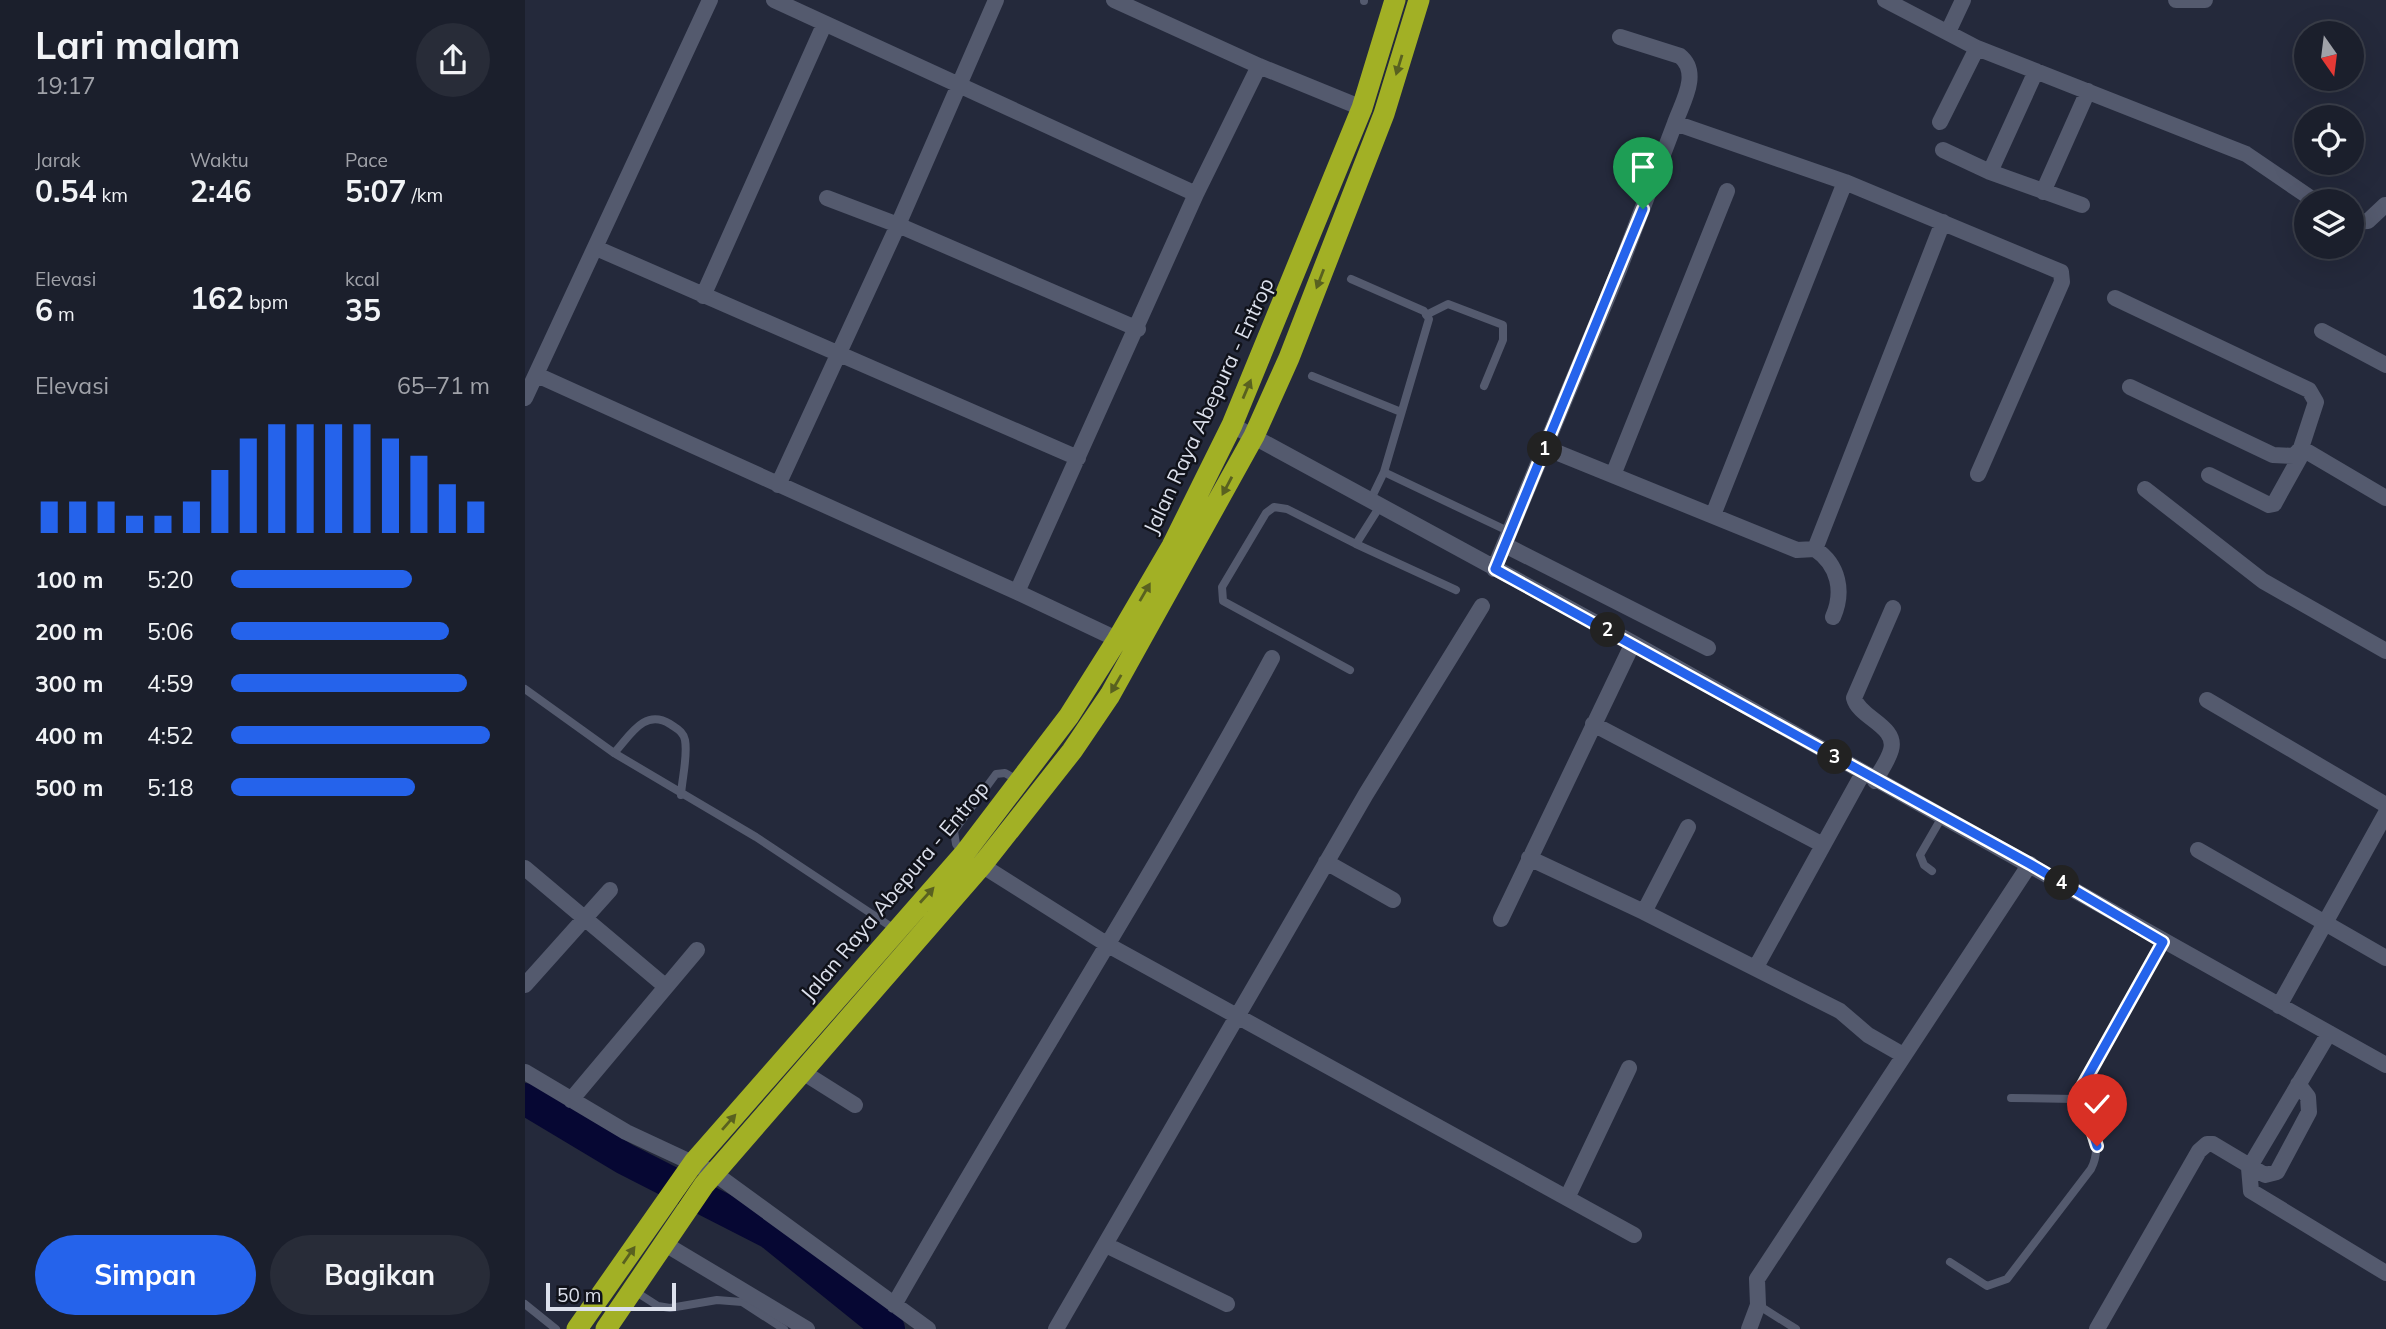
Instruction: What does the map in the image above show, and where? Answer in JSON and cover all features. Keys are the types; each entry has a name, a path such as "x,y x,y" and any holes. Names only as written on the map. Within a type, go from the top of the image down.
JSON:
{"highway":[{"name":"Jalan Raya Abepura - Entrop","path":"577,1329 690,1168 896,930 973,860 1019,781 1127,644 1172,545 1232,425 1330,190 1362,108 1395,0"},
{"path":"606,1329 709,1179 801,1072 973,860 1072,751 1127,644 1254,436 1289,358 1384,114 1419,0"}],"street":[{"path":"525,398 710,0"},
{"path":"774,0 1196,194"},
{"path":"778,485 898,225 996,0"},
{"path":"1114,0 1259,66 1362,108"},
{"path":"1885,0 1977,48 2246,154 2297,189"},
{"path":"1948,32 1963,0"},
{"path":"2176,0 2205,0"},
{"path":"703,296 824,25"},
{"path":"1495,569 1546,448 1691,79 1687,61 1680,56 1620,37"},
{"path":"1940,122 1977,48"},
{"path":"1017,592 1138,329 1196,194 1259,66"},
{"path":"1990,172 2036,71"},
{"path":"2043,192 2088,91"},
{"path":"1675,123 1845,182 2059,268 2063,276 1977,474"},
{"path":"1943,150 1990,172 2082,205"},
{"path":"1713,515 1845,182"},
{"path":"1613,475 1727,191"},
{"path":"827,198 898,225 1138,329"},
{"path":"2364,220 2385,205"},
{"path":"1546,448 1797,550 1808,552 1815,549 1943,222"},
{"path":"596,248 1078,458"},
{"path":"2115,298 2309,390 2316,402 2303,449 2274,504 2269,505 2209,475"},
{"path":"2322,331 2386,365"},
{"path":"537,375 1127,644"},
{"path":"2130,387 2273,455 2294,456 2303,449"},
{"path":"1232,425 1633,643 2386,1065"},
{"path":"2303,449 2386,498"},
{"path":"2145,489 2263,581 2386,651"},
{"path":"1507,538 1708,648"},
{"path":"1815,549 1829,563 1837,581 1840,600 1833,617"},
{"path":"1056,1329 1326,862 1482,606"},
{"path":"1756,967 1823,845 1891,749 1891,738 1878,723 1861,713 1854,698 1893,608"},
{"path":"1501,919 1633,643"},
{"path":"894,1305 971,1170 1194,802 1272,658"},
{"path":"2207,700 2386,805"},
{"path":"1593,724 1823,845"},
{"path":"2279,1006 2386,813"},
{"path":"1644,912 1688,827"},
{"path":"2198,850 2386,958"},
{"path":"1528,858 1644,912 1840,1011 1868,1035 1903,1055"},
{"path":"973,860 1108,946 1634,1235"},
{"path":"1326,862 1393,900"},
{"path":"1749,1329 1758,1305 1757,1279 2030,864"},
{"path":"525,868 665,986"},
{"path":"525,985 610,890"},
{"path":"571,1100 697,950"},
{"path":"2329,1033 2249,1168 2251,1191 2386,1273"},
{"path":"1567,1198 1629,1069"},
{"path":"525,1072 709,1179 928,1329"},
{"path":"801,1072 855,1105"},
{"path":"2097,1329 2199,1151 2207,1144 2213,1144 2249,1168 2265,1175 2277,1172 2309,1112 2308,1097 2298,1084"},
{"path":"669,1237 807,1329"},
{"path":"1106,1245 1227,1304"}],"lane":[{"path":"1350,279 1424,311 1429,319 1375,504 1356,544"},
{"path":"1426,315 1448,304 1503,325 1503,340 1484,386"},
{"path":"1312,376 1401,412"},
{"path":"1384,472 1507,538"},
{"path":"1350,670 1223,601 1222,587 1266,513 1274,507 1287,509 1456,590"},
{"path":"525,689 614,753 756,837 896,930"},
{"path":"614,753 643,721 651,718 663,720 681,732 685,741 681,795"},
{"path":"1932,870 1924,864 1920,855 1942,817"},
{"path":"2075,1099 2163,942"},
{"path":"1950,1262 1987,1286 2007,1279 2098,1157 2084,1105 2075,1099 2011,1098"},
{"path":"633,1290 658,1306 670,1308 717,1300 742,1302 784,1329"},
{"path":"525,1304 557,1329"},
{"path":"1758,1305 1796,1329"}],"waterway":[{"path":"525,1099 625,1159 770,1233 889,1329"}],"route":[{"path":"1643,209 1495,569 1633,643 1875,781 2030,864 2163,942 2075,1099 2084,1105 2097,1146"}]}
